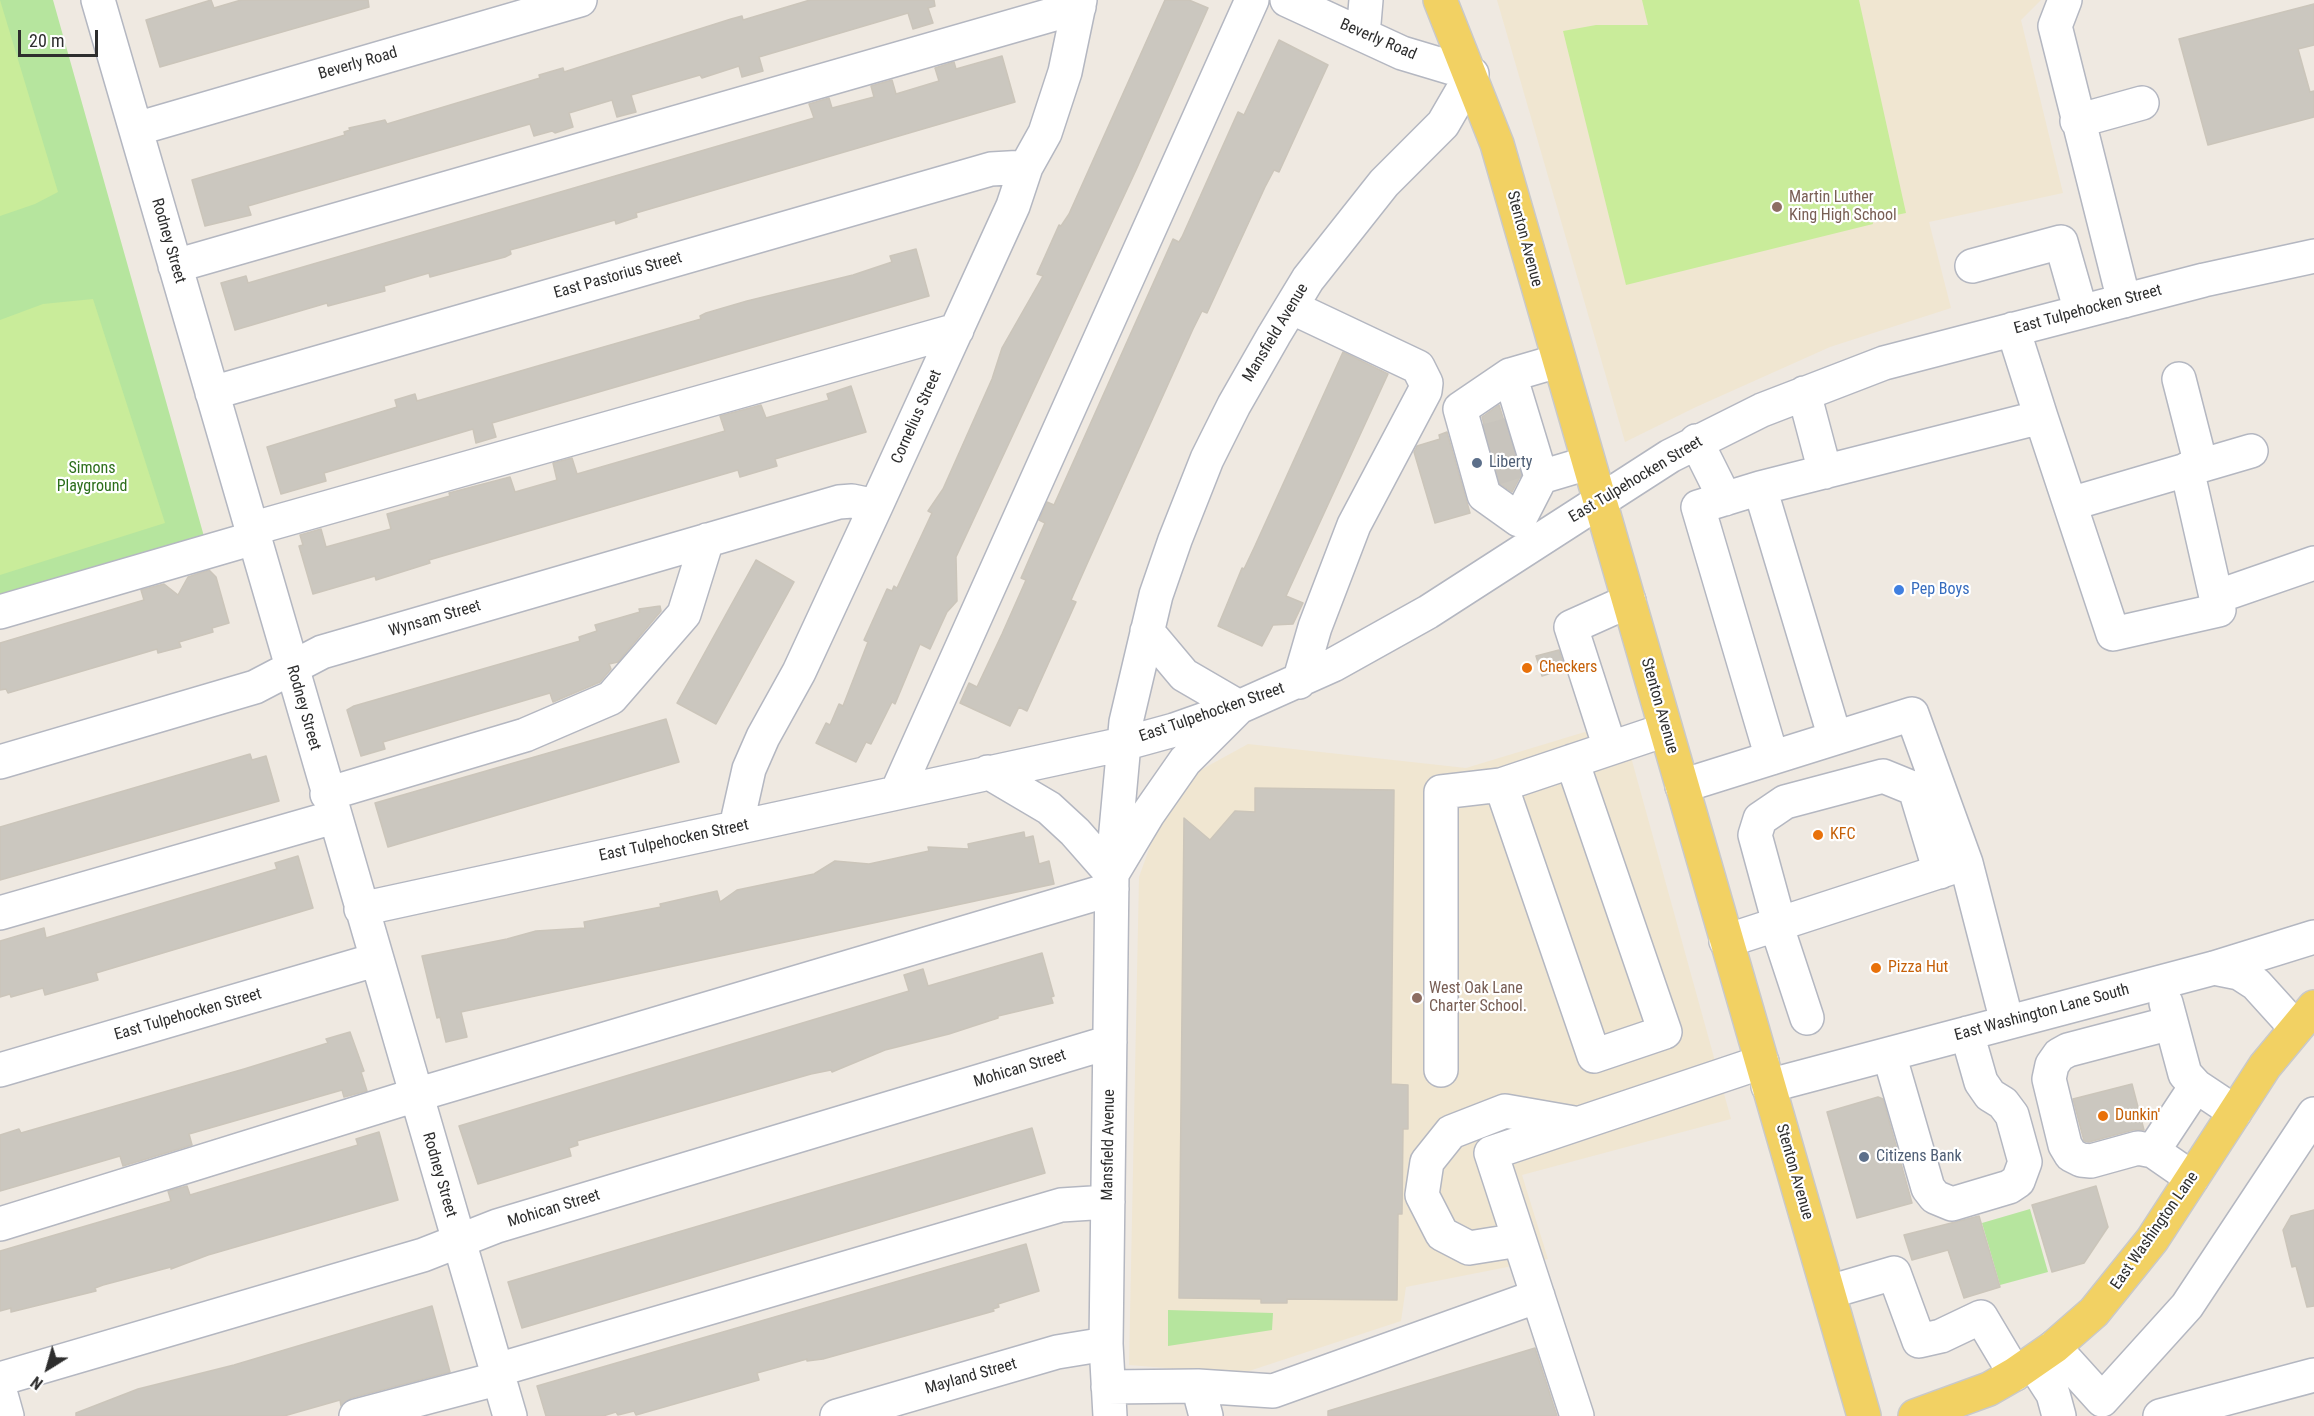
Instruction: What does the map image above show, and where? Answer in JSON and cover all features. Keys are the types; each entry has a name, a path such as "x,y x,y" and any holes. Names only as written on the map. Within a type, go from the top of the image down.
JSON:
{"main road":[{"name":"Stenton Avenue","path":"1440,0 1472,74 1497,144 1864,1416"},
{"name":"East Washington Lane","path":"1915,1416 1989,1389 2034,1361 2094,1312 2152,1240 2265,1066 2305,1017"}],"street":[{"name":"Beverly Road","path":"136,129 580,0"},
{"path":"897,792 1252,0"},
{"name":"Beverly Road","path":"1287,0 1402,53 1472,74"},
{"path":"1363,35 1366,0"},
{"path":"2065,0 2055,26 2124,301"},
{"name":"Rodney Street","path":"102,1 136,129 330,805 510,1416"},
{"path":"175,266 1079,4"},
{"name":"Cornelius Street","path":"735,827 749,769 763,737 799,672 957,330 1012,206 1026,166 1048,123 1065,72 1079,4"},
{"name":"Mansfield Avenue","path":"1109,1401 1106,1344 1112,882 1123,744 1147,631 1171,550 1207,459 1250,374 1308,279 1384,183 1443,124 1472,74"},
{"path":"2077,121 2142,103"},
{"name":"East Pastorius Street","path":"212,393 991,169 1026,166"},
{"path":"1972,266 2061,242 2081,312"},
{"name":"East Tulpehocken Street","path":"361,909 1123,744 1239,707 1299,682 1428,612 1523,534 1599,500 1696,441 1804,393 1884,363 2124,301 2314,256"},
{"path":"1291,307 1418,367 1424,374 1426,383 1425,391 1354,525 1315,627 1299,682"},
{"path":"2013,329 2113,634 2219,610 2179,379"},
{"path":"0,612 253,534 957,330"},
{"path":"1523,534 1480,458 1460,409 1510,375 1558,361"},
{"path":"1510,375 1524,445 1523,534"},
{"path":"1804,393 1825,472"},
{"path":"1772,758 1698,507 1760,488 2041,417"},
{"path":"1696,441 1725,499"},
{"path":"1524,445 1588,463"},
{"path":"2070,504 2251,451"},
{"path":"1760,488 1835,738"},
{"name":"Wynsam Street","path":"0,762 255,687 322,652 839,502 864,502 876,506"},
{"path":"0,914 330,805 525,735 611,698 684,614 707,540"},
{"path":"2216,597 2314,563"},
{"path":"1610,748 1572,627 1629,601"},
{"path":"1147,631 1184,675 1239,707"},
{"name":"Mansfield Avenue","path":"1112,882 1142,824 1185,761 1239,707"},
{"path":"1682,786 1912,714 1953,868 2007,1022"},
{"path":"1441,1070 1441,792 1501,785 1665,730"},
{"path":"1501,785 1594,1056 1665,1032 1572,761"},
{"path":"0,1224 1112,882 1076,832 1049,808 988,772"},
{"path":"1807,1018 1778,924 1755,835 1760,819 1785,802 1883,776 1915,789 1953,868"},
{"path":"1726,940 1953,868"},
{"name":"East Washington Lane South","path":"1519,1240 1491,1152 1578,1124 1765,1074 1889,1054 2214,968 2314,937"},
{"name":"East Tulpehocken Street","path":"0,1070 375,960"},
{"path":"2214,968 2239,974 2305,1017"},
{"path":"2161,981 2185,1074 2196,1086 2235,1112"},
{"path":"2171,1023 2068,1050 2059,1055 2052,1065 2049,1079 2065,1145 2071,1155 2081,1160 2091,1161 2131,1149 2153,1150 2192,1178"},
{"path":"1889,1054 1928,1188 1935,1197 1952,1204 2009,1187 2018,1181 2025,1162 2012,1115 2002,1103 1990,1095 1981,1082 1967,1033"},
{"name":"Mohican Street","path":"0,1379 412,1258 497,1226 1110,1042"},
{"path":"2153,1150 2196,1086"},
{"path":"1577,1416 1519,1240 1469,1248 1442,1234 1422,1195 1427,1162 1451,1132 1505,1111 1578,1124"},
{"path":"1828,1292 1894,1274 1919,1341 1941,1336 1981,1317 2034,1361 2102,1400 2187,1306 2314,1114"},
{"path":"356,1416 1061,1205 1108,1202"},
{"path":"1109,1401 1202,1401 1273,1391 1538,1296"},
{"name":"Mayland Street","path":"837,1416 1057,1352 1106,1344"},
{"path":"2034,1361 2044,1377 2059,1416"},
{"path":"2160,1416 2314,1375"},
{"path":"0,1391 7,1416"}],"shaded area":[{"name":"Martin Luther King High School","path":"1497,0 2041,0 2021,20 2063,193 1929,222 1951,308 1830,347 1696,407 1625,442"},
{"name":"West Oak Lane Charter School.","path":"1621,721 1731,1119 1522,1175 1548,1259 1406,1287 1401,1321 1240,1374 1129,1365 1139,877 1158,824 1197,772 1248,744 1466,768"}],"green space":[{"name":"Simons Playground","path":"0,0 53,0 205,540 0,602"},
{"path":"0,0 58,192 35,204 0,216"},
{"path":"1642,0 1859,0 1906,213 1872,220 1873,224 1626,285 1563,31 1596,25 1648,25"},
{"path":"93,299 165,523 0,575 0,320 43,304"},
{"path":"2030,1209 2048,1272 2000,1285 1982,1223"},
{"path":"1168,1310 1273,1313 1272,1330 1168,1346"}],"building":[{"path":"211,0 214,8 241,0 368,0 369,7 160,67 146,20"},
{"path":"810,0 934,0 935,6 928,8 933,23 913,29 908,13 759,57 763,71 742,77 739,66 702,78 700,75 631,95 636,112 617,117 612,100 569,113 573,127 555,133 552,131 534,136 530,124 248,206 251,215 205,226 192,180 345,135 344,132 350,130 349,128 385,120 387,124 540,78 539,75 563,68 564,72 731,19 742,16 743,20"},
{"path":"1165,0 1189,0 1208,8 1136,170 956,557 957,601 947,612 930,649 920,644 895,704 892,702 871,744 866,742 856,762 816,743 826,723 830,725 839,704 843,706 868,642 864,640 887,589 892,591 894,586 897,588 932,513 928,511 943,489 992,379 1002,348 1043,276 1037,274 1059,225 1061,226 1069,214"},
{"path":"2314,4 2314,45 2298,49 2310,92 2314,91 2314,117 2208,145 2179,39"},
{"path":"1279,40 1328,65 1279,172 1274,170 1265,187 1207,313 1202,311 1193,329 1071,600 1076,602 1027,711 1019,707 1010,726 960,703 969,683 977,687 1002,634 1026,580 1021,578 1045,523 1039,520 1047,502 1054,505 1173,239 1179,242 1182,237 1238,112 1244,115"},
{"path":"1002,56 1015,102 636,213 637,217 616,224 615,220 510,250 511,254 505,257 430,277 429,273 384,286 385,291 328,306 327,303 235,330 221,283 246,276 248,283 814,118 809,104 829,98 832,108 874,97 871,86 892,80 896,94 939,81 935,68 954,62 956,69"},
{"path":"916,249 929,296 492,423 496,437 476,443 473,429 324,473 326,481 281,494 267,447 397,407 395,400 415,394 417,401 701,319 700,316 706,313 747,301 853,275 892,262 890,256"},
{"path":"1343,352 1388,374 1286,596 1303,603 1293,624 1273,625 1262,646 1218,626 1242,568 1244,569 1254,548"},
{"path":"851,386 866,432 775,459 777,466 740,477 738,470 429,560 430,563 376,580 375,576 313,594 299,546 303,545 300,535 321,529 326,547 391,529 387,514 450,496 449,493 510,477 515,492 557,480 553,463 572,458 577,474 725,431 720,416 761,405 766,418 829,400 827,394"},
{"path":"1499,405 1521,475 1512,492 1500,484 1482,417"},
{"path":"1447,432 1470,513 1435,523 1414,452 1417,446 1440,439 1439,435"},
{"path":"756,560 794,582 716,724 677,703"},
{"path":"209,570 216,577 229,623 212,628 213,632 179,642 181,647 158,653 157,649 8,693 6,689 0,690 0,643 144,600 141,590 164,584 178,595 188,577"},
{"path":"660,606 661,611 618,662 609,664 611,669 600,682 553,702 550,693 383,742 385,749 361,756 347,710 354,706 580,641 579,637 597,631 595,625 640,612 639,609"},
{"path":"1559,650 1565,669 1542,676 1536,656"},
{"path":"666,719 679,762 388,847 375,803"},
{"path":"250,754 252,760 266,756 279,801 0,880 0,827"},
{"path":"1255,788 1394,790 1391,1084 1408,1085 1408,1129 1403,1129 1402,1214 1398,1214 1397,1300 1287,1299 1287,1303 1261,1303 1261,1299 1179,1298 1184,818 1210,840 1235,811 1255,812"},
{"path":"1024,832 1025,838 1033,836 1039,864 1049,861 1054,884 461,1012 467,1037 446,1042 440,1017 437,1018 422,956 536,931 585,928 584,922 661,907 660,904 717,891 720,902 737,890 814,874 835,861 869,864 929,851 928,847 969,849 968,844"},
{"path":"298,856 313,908 96,973 98,980 45,995 43,988 11,997 10,994 0,997 0,941 44,928 46,938 277,869 275,863"},
{"path":"1042,953 1054,996 1051,997 1053,1003 998,1016 998,1018 949,1034 885,1050 832,1072 831,1070 811,1074 577,1141 578,1145 569,1148 571,1156 478,1184 459,1126 909,991 904,975 923,969 928,986"},
{"path":"350,1032 364,1071 361,1072 367,1091 344,1097 342,1090 189,1134 192,1145 123,1166 120,1156 0,1191 0,1135 19,1129 21,1133 244,1069 328,1043 326,1039"},
{"path":"2132,1084 2144,1130 2133,1130 2089,1142 2084,1141 2073,1099"},
{"path":"1878,1097 1883,1099 1912,1203 1857,1218 1827,1112"},
{"path":"1032,1128 1045,1173 522,1328 508,1282"},
{"path":"379,1132 398,1200 208,1255 171,1269 171,1267 103,1285 95,1288 96,1291 11,1312 11,1308 0,1311 0,1251 171,1201 168,1191 187,1186 190,1195 358,1145 356,1139"},
{"path":"2096,1186 2108,1227 2084,1263 2052,1272 2032,1205"},
{"path":"2314,1210 2314,1306 2307,1307 2296,1266 2292,1267 2283,1230 2291,1216"},
{"path":"1979,1216 2000,1287 1964,1298 1948,1250 1912,1260 1904,1235"},
{"path":"1026,1244 1039,1291 998,1304 999,1307 993,1309 994,1311 823,1359 807,1361 807,1359 757,1373 759,1380 636,1415 634,1411 618,1415 616,1412 603,1416 546,1416 537,1386"},
{"path":"432,1306 450,1372 351,1398 341,1406 340,1400 284,1416 76,1416 76,1413 138,1389 234,1365"},
{"path":"1535,1348 1557,1416 1328,1416 1328,1411"}],"tunnel":[{"path":"1481,442 1514,433"},
{"path":"1490,470 1522,460"}],"place":[{"name":"Martin Luther King High School","path":"1777,207"},
{"name":"Liberty","path":"1477,463"},
{"name":"Pep Boys","path":"1899,590"},
{"name":"Checkers","path":"1527,668"},
{"name":"KFC","path":"1818,835"},
{"name":"Pizza Hut","path":"1876,968"},
{"name":"West Oak Lane Charter School.","path":"1417,998"},
{"name":"Dunkin'","path":"2103,1116"},
{"name":"Citizens Bank","path":"1864,1157"}]}
